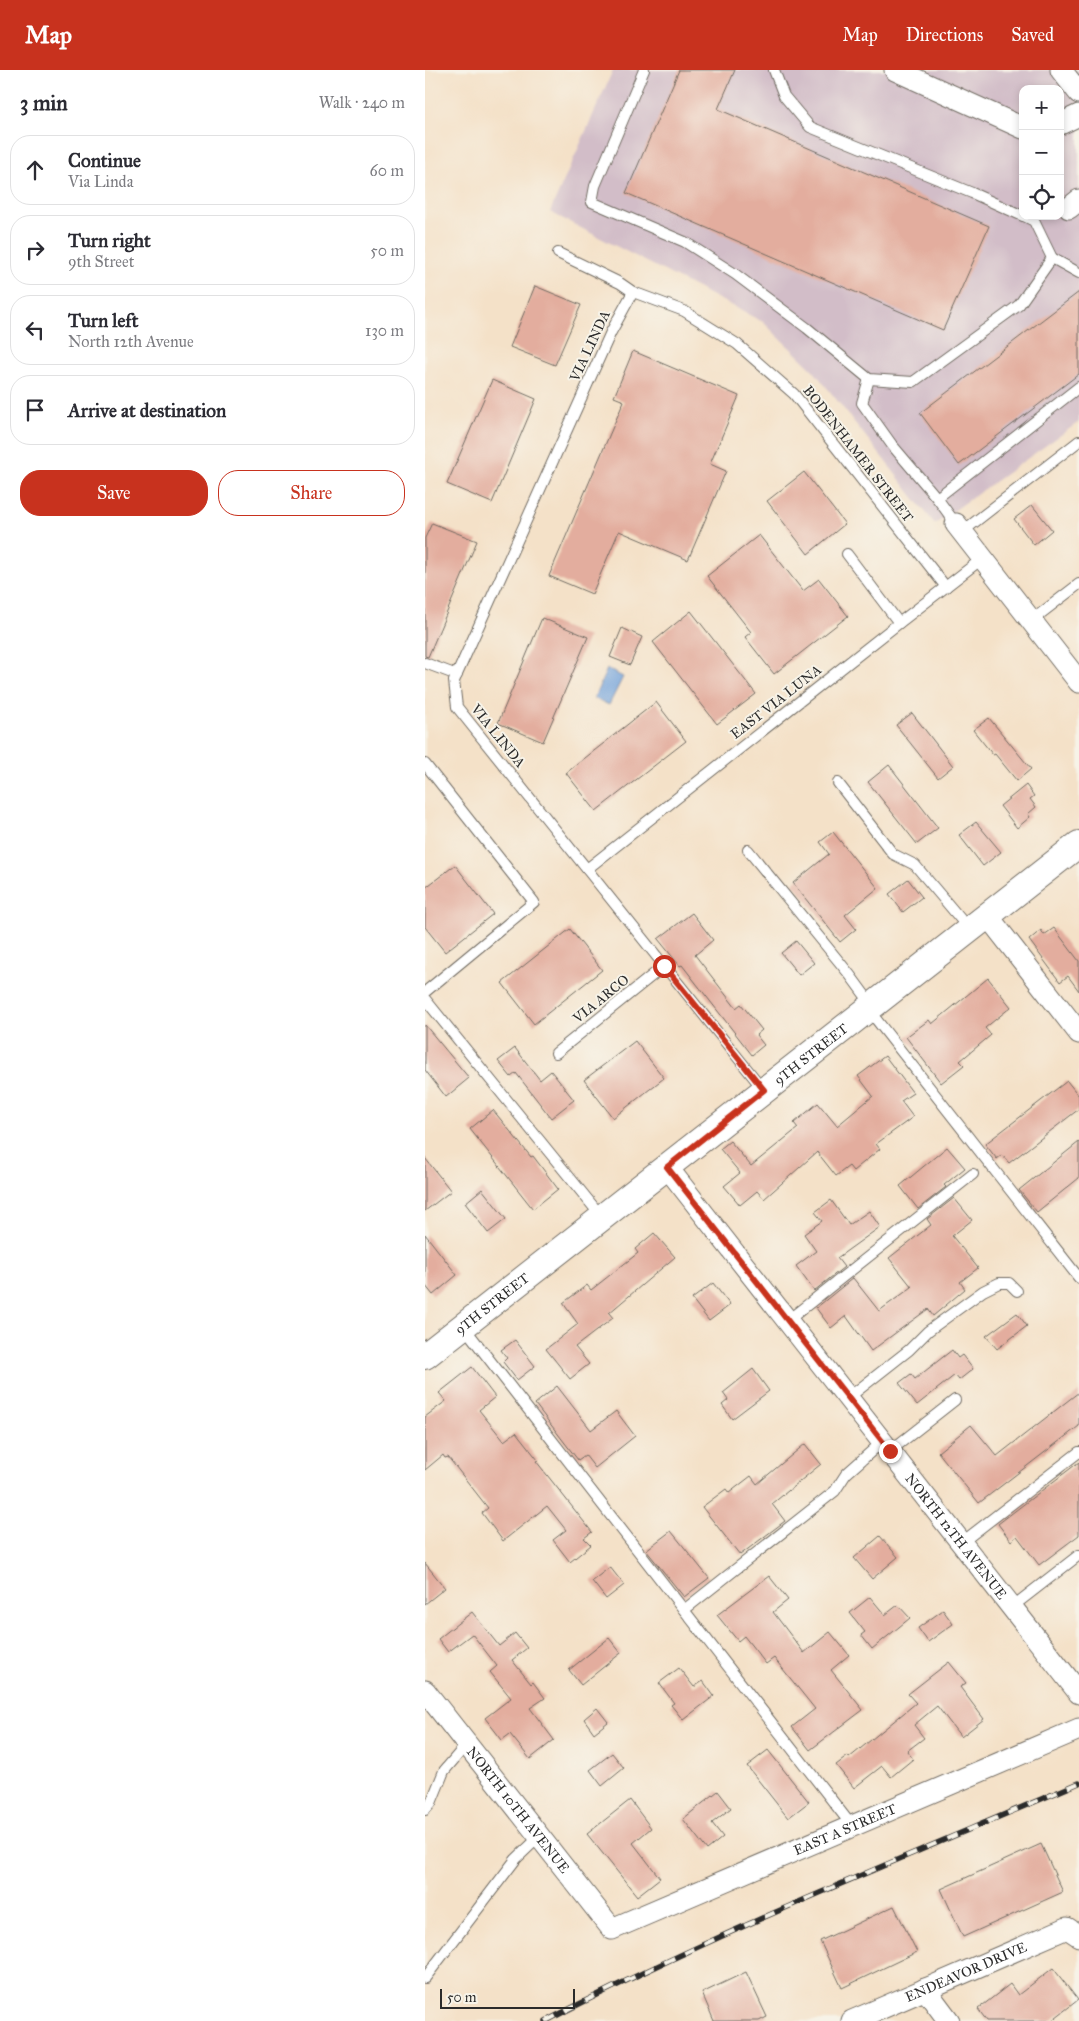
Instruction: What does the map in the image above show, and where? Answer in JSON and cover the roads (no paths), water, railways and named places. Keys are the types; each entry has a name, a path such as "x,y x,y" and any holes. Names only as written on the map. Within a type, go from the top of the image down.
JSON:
{"street":[{"path":"895,70 1019,126"},
{"path":"1064,122 1079,115"},
{"path":"959,528 1079,682"},
{"name":"9TH STREET","path":"426,1353 1079,844"},
{"path":"978,922 1079,1033"},
{"name":"NORTH 12TH AVENUE","path":"667,1167 1079,1693"},
{"name":"NORTH 10TH AVENUE","path":"425,1691 612,1929"},
{"name":"EAST A STREET","path":"612,1929 1079,1729"},
{"name":"ENDEAVOR DRIVE","path":"852,2021 1067,1928 1079,1936"},
{"path":"925,1989 949,2021"}],"lane":[{"path":"644,70 595,186 592,202 685,242 751,286 807,328 869,379 913,382 1019,305 1052,258"},
{"path":"774,70 784,96 810,127 1019,214"},
{"path":"1032,220 1052,258 1079,272"},
{"name":"BODENHAMER STREET","path":"559,253 620,283 633,292 684,311 737,344 794,394 946,587"},
{"name":"VIA LINDA","path":"633,292 611,332 454,681 457,708 764,1090"},
{"path":"869,379 862,403 892,445 937,498 959,528 1079,441"},
{"path":"937,498 1079,387"},
{"path":"847,554 899,622"},
{"name":"EAST VIA LUNA","path":"587,869 899,622 983,558"},
{"path":"1031,621 1079,584"},
{"path":"425,662 457,675"},
{"path":"425,764 534,902 425,992"},
{"path":"838,783 893,854 915,865 978,922"},
{"path":"748,850 849,975 870,1007 1079,1278"},
{"name":"VIA ARCO","path":"556,1053 664,966"},
{"path":"425,999 602,1217"},
{"path":"787,1321 973,1174"},
{"path":"848,1398 909,1350 928,1332 983,1291 999,1283 1009,1284 1017,1291"},
{"path":"463,1326 852,1826"},
{"path":"684,1610 835,1491 846,1474 955,1400"},
{"path":"961,1543 1079,1452"},
{"path":"1012,1608 1079,1555"},
{"path":"425,1810 431,1803 444,1771 467,1744"},
{"path":"425,1978 516,1860 539,1837"}],"water":[{"path":"607,669 623,677 609,705 594,698"}],"railway":[{"path":"546,2021 611,1988 743,1927 1079,1783"}]}
